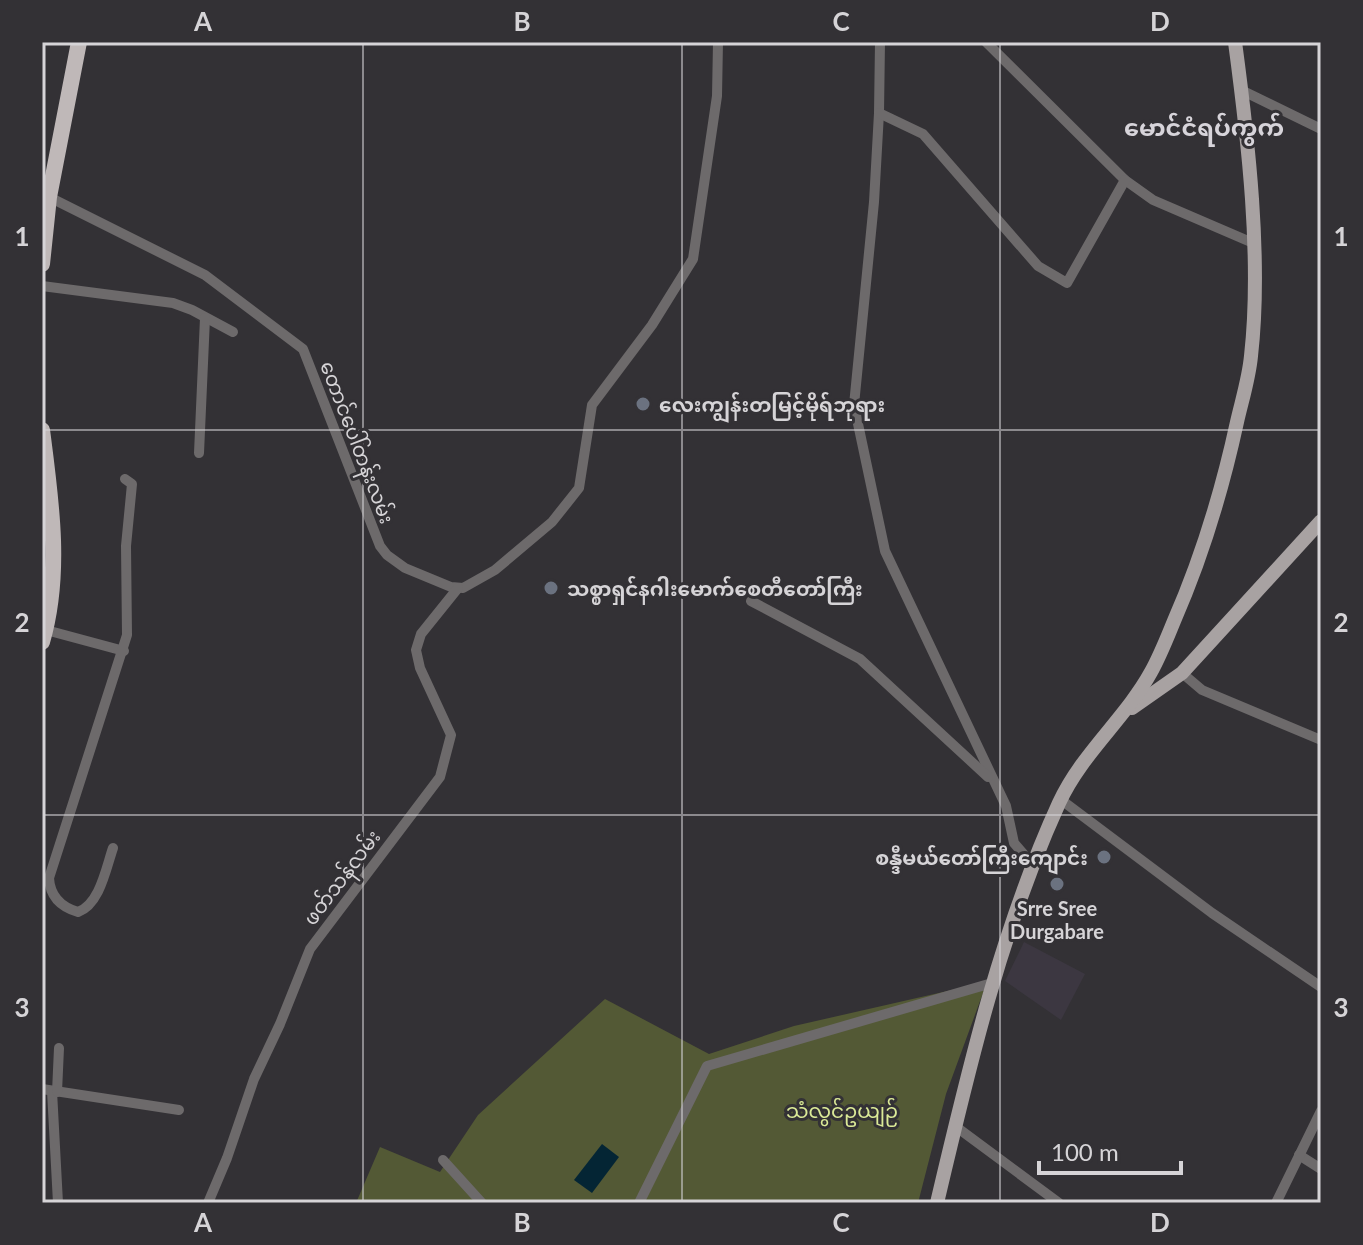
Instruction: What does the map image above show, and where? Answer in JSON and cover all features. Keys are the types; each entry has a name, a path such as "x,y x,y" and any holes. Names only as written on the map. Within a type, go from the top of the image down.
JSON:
{"highway":[{"path":"42,264 49,197 47,176 79,42"},
{"path":"42,430 48,473 53,577 44,636"}],"main road":[{"path":"937,1203 992,983 1033,865 1060,799 1087,756 1125,713 1152,671 1198,566 1223,483 1251,357 1254,302 1253,243 1235,42"},
{"path":"1125,713 1182,673 1321,521"}],"street":[{"path":"458,588 471,585 495,570 552,522 579,488 592,405 652,325 693,259 717,96 718,42"},
{"path":"880,42 874,202 854,405 885,551 1006,806 1014,843 1033,865"},
{"path":"986,42 1125,180 1153,200 1253,243"},
{"path":"1241,90 1321,129"},
{"path":"879,113 923,134 1038,266 1067,283 1125,180"},
{"name":"တောင်ပေါ်တန်းလမ်း","path":"49,197 205,275 303,349 380,546 405,568 458,588"},
{"path":"42,286 173,303 233,332"},
{"path":"199,453 205,318"},
{"path":"113,848 98,889 87,908 78,912 64,906 51,891 49,878 127,635 126,546 132,484 125,479"},
{"name":"ဖတ်သန်လမ်း","path":"208,1203 254,1079 310,949 440,777 451,735 420,668 416,650 421,634 458,588"},
{"path":"751,601 860,659 992,781"},
{"path":"44,636 124,651"},
{"path":"1182,673 1202,690 1321,740"},
{"path":"1060,799 1212,913 1321,987"},
{"path":"639,1203 707,1066 992,983"},
{"path":"58,1203 50,1091 59,1048"},
{"path":"50,1091 179,1110"},
{"path":"1276,1203 1321,1111"},
{"path":"955,1126 1059,1203"},
{"path":"1299,1155 1321,1169"},
{"path":"443,1160 482,1203"}],"shaded area":[{"path":"1024,942 1085,974 1061,1020 1005,981"}],"green space":[{"name":"သံလွင်ဥယျဉ်","path":"987,982 946,1094 918,1203 356,1203 380,1147 440,1172 478,1115 605,999 709,1054 794,1026"}],"water":[{"path":"602,1144 619,1157 592,1193 574,1180"}],"place":[{"name":"လေးကျွန်းတမြင့်မိုရ်ဘုရား","path":"643,404"},
{"name":"သစ္စာရှင်နဂါးမောက်စေတီတော်ကြီး","path":"551,588"},
{"name":"စန္ဒီမယ်တော်ကြီးကျောင်း","path":"1104,857"},
{"name":"Srre Sree Durgabare","path":"1057,884"}],"district":[{"name":"မောင်ငံရပ်ကွက်","path":"1204,126"}]}
